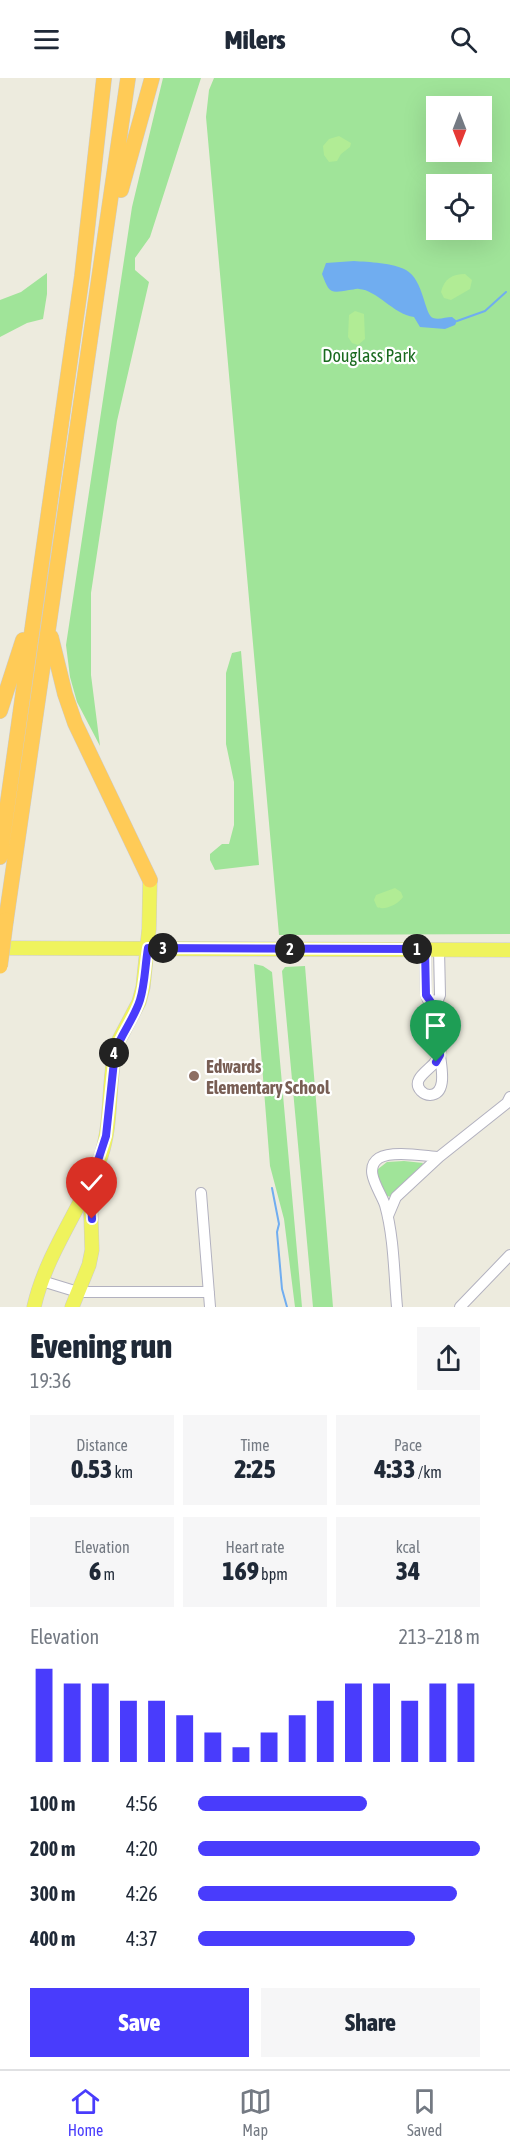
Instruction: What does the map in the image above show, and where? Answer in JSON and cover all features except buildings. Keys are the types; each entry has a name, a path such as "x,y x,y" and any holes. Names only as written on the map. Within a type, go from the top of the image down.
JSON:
{"highway":[{"path":"0,857 82,276 104,78"},
{"path":"0,966 128,78"},
{"path":"104,251 152,78"},
{"path":"0,711 35,606"},
{"path":"49,629 65,694 75,723 150,880"}],"main road":[{"path":"34,1307 42,1281 71,1217 90,1185 106,1136 115,1052 139,1002 143,987 148,948 150,880"},
{"path":"0,948 510,950"},
{"path":"72,1307 89,1265 92,1250 90,1185"}],"street":[{"path":"432,949 440,995 434,1003 440,1015 440,1055"},
{"path":"388,1216 396,1197 440,1157 507,1103 510,1097"},
{"path":"397,1307 388,1216 382,1197 374,1183 372,1173 374,1163 380,1157 396,1154 440,1157"},
{"path":"201,1193 210,1307"},
{"path":"460,1307 510,1255"},
{"path":"42,1281 78,1292 209,1292"}],"green space":[{"path":"163,78 201,78 150,237 135,258 135,270 149,282 117,421 91,593 91,675 100,746 77,702 70,677 66,645 132,207"},
{"name":"Douglass Park","path":"214,78 510,78 510,934 279,935 206,117 209,90"},
{"path":"339,136 351,143 350,147 341,154 337,161 329,162 324,155 323,146 329,139"},
{"path":"47,273 47,294 43,319 27,323 0,337 0,300 21,292"},
{"path":"465,274 472,280 470,289 451,300 444,298 441,292 446,281 452,276"},
{"path":"355,311 364,314 365,339 358,345 352,343 348,337 349,315"},
{"path":"241,651 259,865 215,870 210,854 222,844 229,844 234,825 234,782 226,744 226,673 232,653"},
{"path":"395,888 401,892 403,897 401,900 387,907 377,907 374,900 376,895"},
{"path":"254,964 263,966 272,972 302,1307 295,1307 284,1219 270,1166"},
{"path":"305,966 333,1307 313,1307 282,971 285,967"},
{"path":"387,1162 423,1163 391,1197 387,1196 378,1179 378,1169"}],"water":[{"path":"354,261 388,264 406,270 417,281 430,315 435,319 452,317 457,321 455,325 445,329 420,327 414,317 399,312 366,290 337,292 328,288 322,274 326,263"}],"waterway":[{"path":"457,321 485,311 506,292"},
{"path":"272,1188 279,1224 277,1232 282,1289 287,1307"}],"place":[{"name":"Edwards Elementary School","path":"194,1076"}],"route":[{"path":"92,1219 90,1185 106,1136 115,1052 139,1002 148,948 425,949 426,995 428,1000 434,1003 440,1015 440,1055 436,1062"}]}
